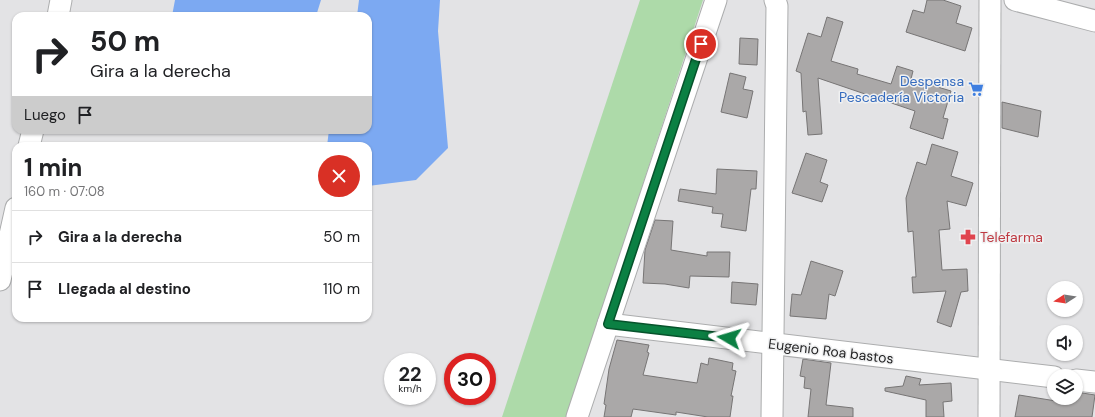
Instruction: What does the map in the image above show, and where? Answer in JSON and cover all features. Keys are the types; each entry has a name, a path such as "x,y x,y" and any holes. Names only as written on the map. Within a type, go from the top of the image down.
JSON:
{"street":[{"path":"59,12 61,0"},
{"path":"578,417 716,0"},
{"path":"772,417 777,14 775,0"},
{"path":"989,417 990,0"},
{"path":"1015,0 1095,21"},
{"path":"0,280 12,226"},
{"name":"Eugenio Roa bastos","path":"608,324 1047,376"},
{"path":"1083,381 1095,382"}],"green space":[{"path":"640,0 703,0 567,417 502,417"}],"water":[{"path":"175,0 321,0 317,12 173,12"},
{"path":"359,0 440,0 438,31 448,148 416,180 372,186 372,142 328,142 328,134 372,134 372,12 358,12"}],"building":[{"path":"927,0 943,0 961,6 956,23 972,28 965,51 906,32 913,10 924,13"},
{"path":"827,17 843,22 831,61 858,69 857,74 891,84 897,66 913,71 911,79 951,91 943,118 948,119 943,139 910,128 915,111 818,78 822,134 808,135 806,111 803,112 801,73 796,71 808,33 821,37"},
{"path":"740,38 758,39 757,65 739,64"},
{"path":"730,73 746,77 743,89 753,91 747,118 721,112"},
{"path":"1002,102 1041,111 1038,137 1002,128"},
{"path":"932,144 958,152 951,176 973,183 966,206 947,201 950,229 939,230 942,270 967,269 968,291 961,292 951,327 937,322 946,291 913,293 912,277 916,277 913,231 908,232 906,198 917,162 926,165"},
{"path":"806,153 827,160 820,182 828,185 822,202 792,193"},
{"path":"717,169 757,171 756,189 751,189 746,231 721,227 723,214 712,213 713,207 678,201 680,189 716,194"},
{"path":"655,220 673,221 671,250 707,256 707,252 730,252 729,277 690,276 689,288 665,284 643,283 645,250"},
{"path":"811,261 843,271 835,296 829,294 826,319 790,316 792,294 801,295"},
{"path":"732,282 758,284 756,305 731,303"},
{"path":"617,340 649,345 647,352 649,353 643,375 697,383 701,363 708,365 709,358 733,363 732,370 736,371 731,396 733,396 730,417 708,417 676,412 676,415 633,409 631,417 604,417 606,405 604,404 609,369"},
{"path":"803,359 831,363 826,405 853,408 853,417 808,417 811,389 804,388 805,377 800,376"},
{"path":"906,376 921,379 919,385 951,383 952,401 943,402 944,417 926,417 926,400 885,391 885,388 903,386"},
{"path":"1083,393 1095,395 1092,417 1015,417 1019,395 1047,400 1047,405 1083,405"}],"place":[{"name":"Despensa Pescadería Victoria","path":"976,89"},
{"name":"Telefarma","path":"968,237"}],"route":[{"path":"701,44 608,324 729,338"}]}
